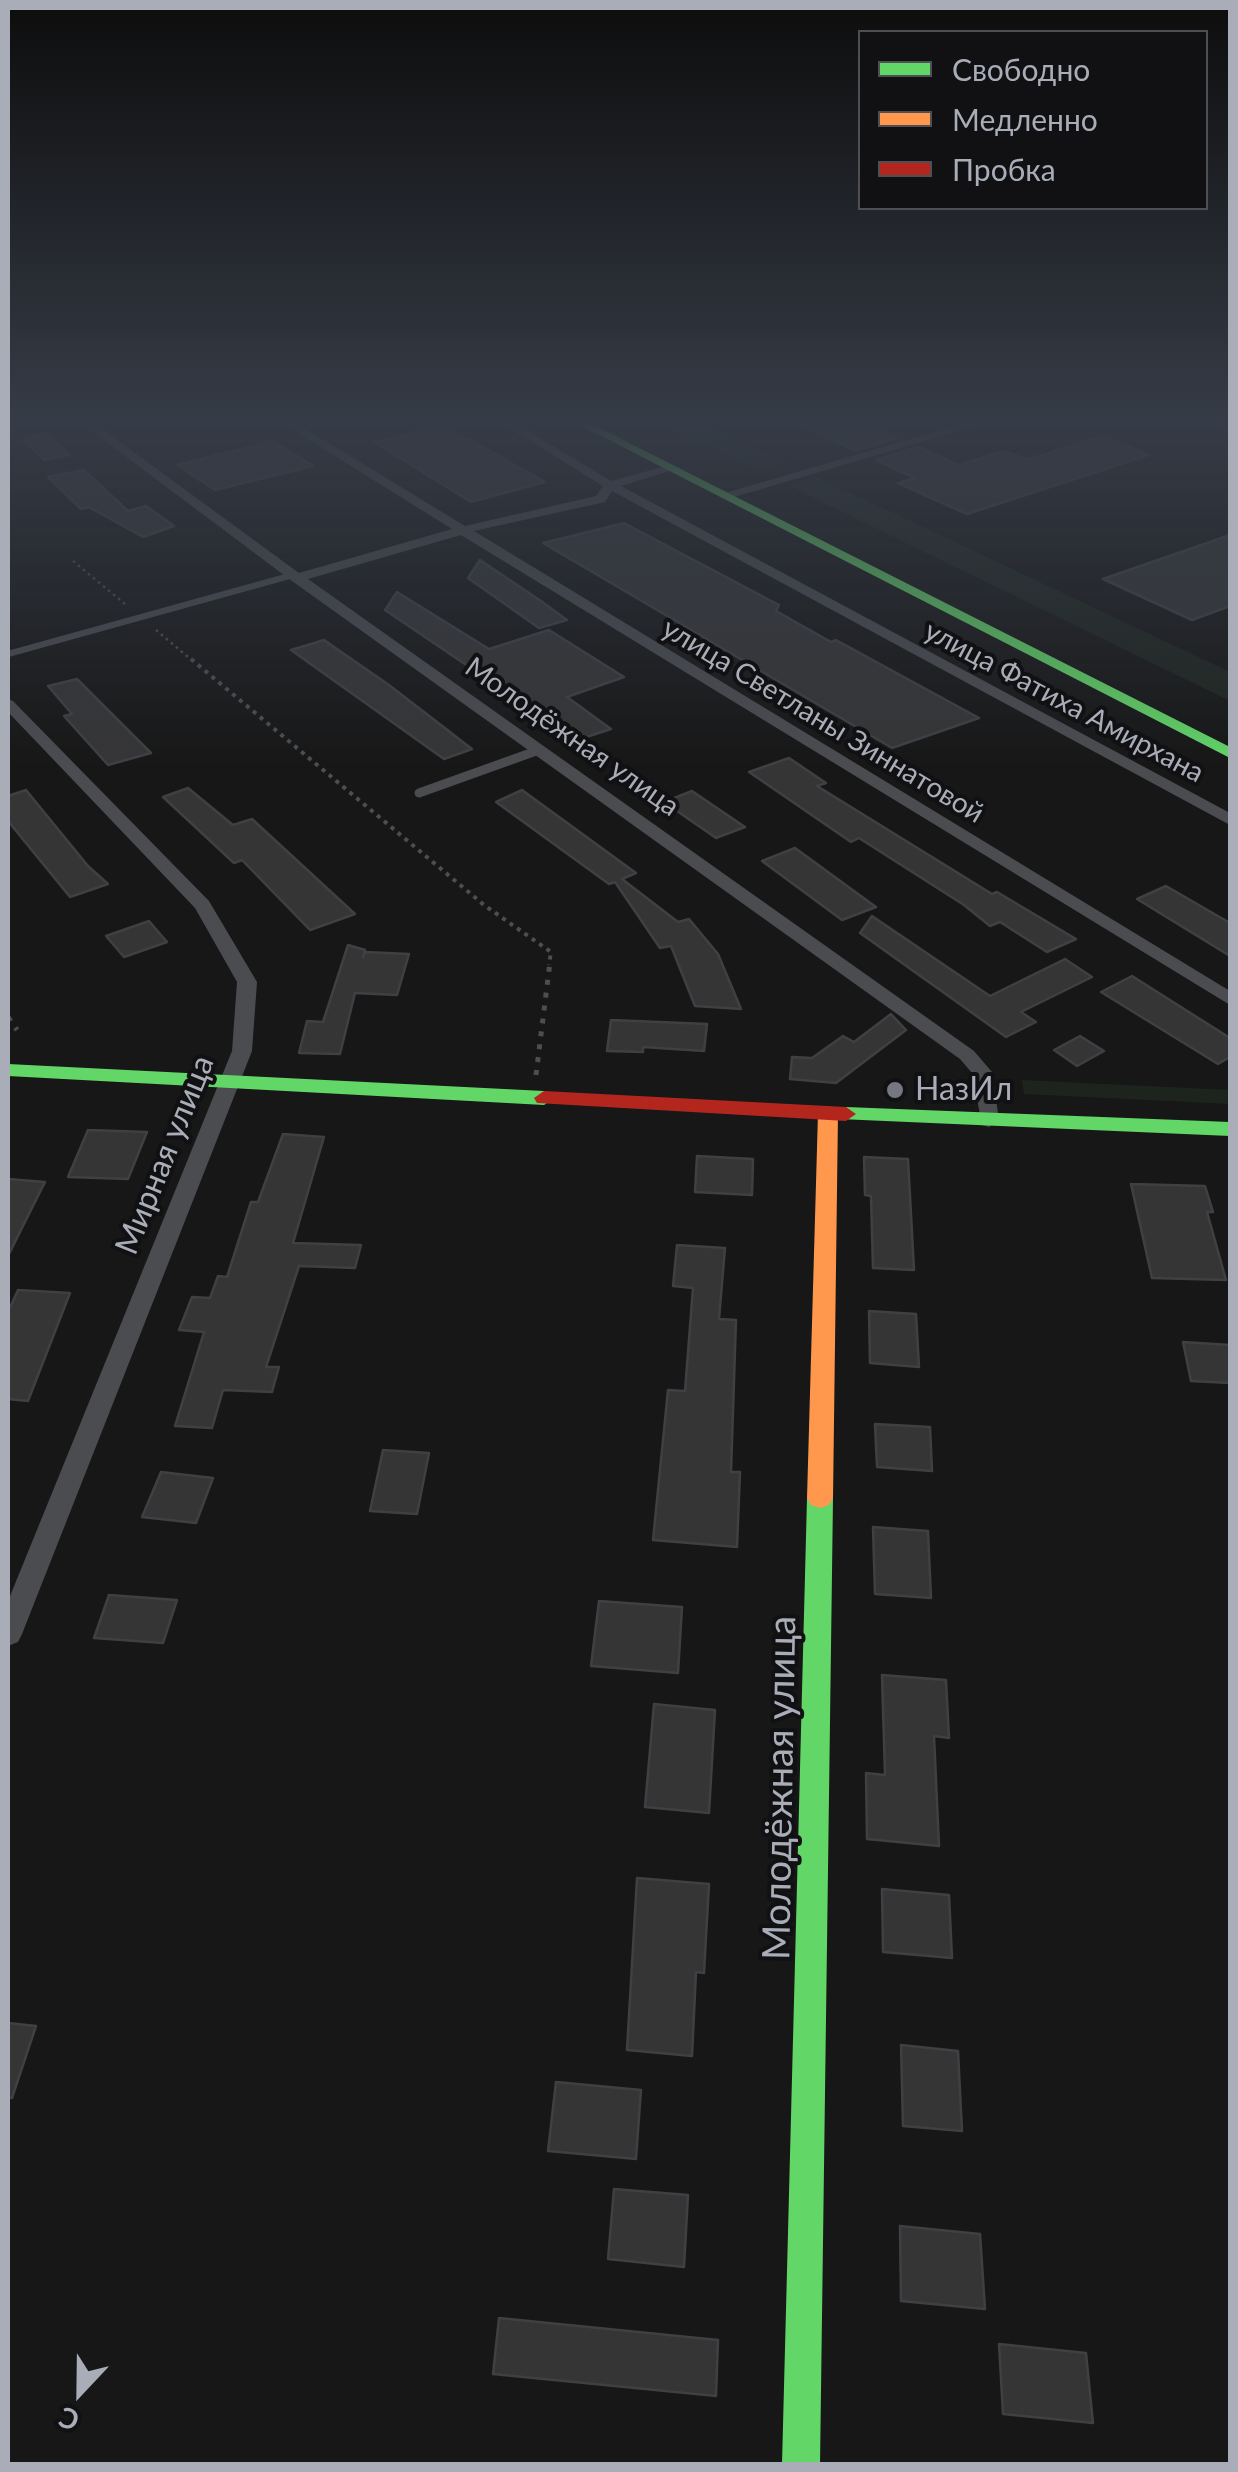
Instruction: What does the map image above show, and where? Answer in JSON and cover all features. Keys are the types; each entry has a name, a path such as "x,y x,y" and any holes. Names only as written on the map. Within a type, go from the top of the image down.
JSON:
{"street":[{"name":"Молодёжная улица","path":"244,538 967,1055 982,1072 989,1120"},
{"path":"295,576 432,538"},
{"name":"улица Светланы Зиннатовой","path":"477,538 1230,998"},
{"name":"улица Фатиха Амирхана","path":"707,538 1230,820"},
{"path":"809,538 1230,753"},
{"name":"Мирная улица","path":"8,704 204,906 247,982 242,1051 8,1634"},
{"path":"8,1070 828,1114 1230,1130"},
{"name":"Молодёжная улица","path":"802,2464 828,1114"}],"lane":[{"path":"8,654 295,576"},
{"path":"419,792 539,750"}],"path":[{"path":"73,561 484,905 552,952 533,1097"},
{"path":"8,1016 18,1030"}],"shaded area":[{"path":"896,538 947,538 1230,672 1230,701"},
{"path":"1022,1080 1230,1090 1230,1104 1024,1094"}],"building":[{"path":"562,538 653,538 779,605 776,611 831,642 836,640 979,718 892,748 543,543"},
{"path":"1230,538 1230,606 1192,620 1103,579"},
{"path":"480,560 567,620 539,628 468,578"},
{"path":"397,592 489,649 549,630 624,677 567,697 611,729 580,739 525,697 490,681 385,610"},
{"path":"324,640 472,749 444,759 291,650"},
{"path":"77,679 151,753 108,765 64,716 72,714 48,686"},
{"path":"789,758 826,783 817,786 992,894 997,892 1076,939 1047,952 1000,922 990,926 859,838 851,842 749,772"},
{"path":"188,788 233,825 252,819 355,914 310,930 242,860 234,863 163,797"},
{"path":"26,790 88,866 108,884 70,897 8,821 8,796"},
{"path":"522,790 636,873 622,879 678,922 689,919 718,954 741,1009 695,1006 671,946 660,948 615,882 609,884 496,802"},
{"path":"692,791 745,827 716,838 664,802"},
{"path":"795,848 876,907 842,920 762,861"},
{"path":"1166,886 1230,923 1230,956 1137,899"},
{"path":"872,916 990,996 1065,959 1092,977 1021,1012 1036,1022 1006,1037 860,933"},
{"path":"149,921 167,942 124,957 106,936"},
{"path":"348,945 365,950 363,957 365,952 409,954 397,995 355,993 340,1054 299,1053 307,1021 323,1022"},
{"path":"1132,976 1230,1038 1230,1057 1218,1064 1101,992"},
{"path":"891,1014 906,1030 836,1083 790,1079 792,1057 812,1058 843,1036 854,1042"},
{"path":"611,1020 707,1024 704,1051 643,1047 643,1052 607,1051"},
{"path":"1080,1036 1104,1051 1077,1066 1054,1050"},
{"path":"88,1130 147,1132 128,1179 68,1177"},
{"path":"283,1134 324,1137 293,1243 361,1245 355,1268 299,1266 266,1367 279,1367 272,1392 223,1390 212,1428 175,1426 204,1332 179,1330 192,1297 210,1298 218,1276 227,1277 251,1202 258,1202"},
{"path":"697,1156 753,1159 752,1195 695,1192"},
{"path":"864,1157 908,1159 914,1270 873,1268 871,1196 865,1195"},
{"path":"8,1179 45,1182 8,1256"},
{"path":"1131,1184 1205,1186 1213,1212 1207,1212 1226,1280 1152,1278"},
{"path":"677,1245 725,1248 719,1319 736,1320 731,1472 740,1472 737,1547 653,1540 668,1390 685,1391 693,1288 673,1286"},
{"path":"18,1290 70,1293 28,1401 8,1399 8,1312"},
{"path":"869,1311 916,1314 919,1367 870,1363"},
{"path":"1183,1342 1230,1345 1230,1383 1191,1381"},
{"path":"875,1424 930,1427 932,1471 877,1467"},
{"path":"383,1450 429,1453 417,1514 370,1511"},
{"path":"161,1472 213,1478 196,1523 142,1517"},
{"path":"873,1527 928,1531 931,1598 875,1594"},
{"path":"109,1595 177,1600 163,1643 94,1638"},
{"path":"599,1601 682,1607 678,1673 591,1666"},
{"path":"882,1675 946,1680 949,1738 934,1736 939,1846 867,1839 866,1773 885,1775"},
{"path":"654,1704 715,1710 709,1813 645,1807"},
{"path":"637,1878 709,1884 704,1973 696,1972 692,2056 627,2050"},
{"path":"882,1889 949,1895 952,1958 883,1952"},
{"path":"8,2023 36,2026 12,2098 8,2097"},
{"path":"901,2045 958,2051 962,2131 903,2126"},
{"path":"556,2082 641,2090 636,2159 548,2151"},
{"path":"614,2189 688,2195 684,2267 608,2259"},
{"path":"900,2226 980,2234 985,2309 901,2301"},
{"path":"499,2318 718,2340 716,2396 493,2374"},
{"path":"999,2344 1086,2353 1093,2423 1003,2414"}],"traffic: fast":[{"path":"809,538 1230,753"},
{"path":"8,1070 544,1098"},
{"path":"846,1114 1230,1129"},
{"path":"801,2464 820,1498"}],"traffic: slow":[{"path":"820,1498 828,1113"}],"traffic: jam":[{"path":"544,1098 846,1114"}],"place":[{"name":"НазИл","path":"895,1090"}]}
